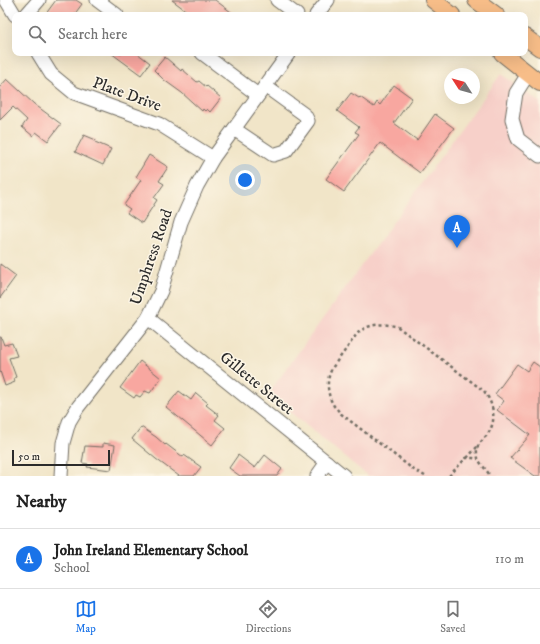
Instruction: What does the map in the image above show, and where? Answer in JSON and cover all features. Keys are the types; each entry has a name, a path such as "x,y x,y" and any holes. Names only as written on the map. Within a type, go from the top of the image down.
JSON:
{"main road":[{"path":"433,0 448,12"},
{"path":"476,0 492,12"},
{"path":"528,39 540,48"},
{"path":"506,56 534,78"}],"street":[{"path":"6,0 13,12"},
{"path":"29,12 39,0"},
{"path":"97,0 113,12"},
{"path":"277,0 293,12"},
{"path":"318,12 328,0"},
{"name":"Plate Drive","path":"40,56 51,74 74,93 159,124 213,158"},
{"path":"207,56 262,91 305,115 308,121 286,152 273,155 234,129"},
{"name":"Umphress Road","path":"60,476 63,443 69,422 82,401 148,318 161,291 181,222 197,186 213,158 287,56"},
{"path":"534,78 516,93 512,119 518,139 540,156"},
{"name":"Gillette Street","path":"148,318 344,476"},
{"path":"317,476 327,462"}],"path":[{"path":"425,476 414,470 340,413 334,406 330,397 328,380 330,373 354,338 359,332 366,328 383,324 398,327 484,391 491,402 493,408 493,424 490,431 477,447 448,476"},
{"path":"477,447 478,459 490,476"},
{"path":"466,458 478,459"}],"shaded area":[{"path":"501,74 540,102 540,476 368,476 268,394"}],"building":[{"path":"56,0 76,0 82,4 76,12 47,12"},
{"path":"172,0 215,0 231,12 188,12"},
{"path":"115,56 141,56 150,63 141,75"},
{"path":"165,57 181,71 182,69 197,82 199,81 206,87 207,86 221,98 210,112 207,109 205,111 203,109 202,111 154,70"},
{"path":"7,79 34,104 61,124 48,141 36,132 33,136 22,127 27,120 13,107 0,120 0,87"},
{"path":"394,85 412,98 394,123 417,140 435,114 454,128 420,173 380,143 344,192 326,179 359,134 355,132 359,127 337,111 351,93 359,98 360,97 374,107 377,102 380,105"},
{"path":"84,135 111,149 103,165 75,152"},
{"path":"149,155 168,167 159,181 164,184 154,198 157,200 142,223 127,213 130,209 124,205 141,180 136,177"},
{"path":"0,264 16,276 0,298"},
{"path":"0,337 4,345 12,343 17,356 9,358 16,377 14,378 15,382 5,386 0,371"},
{"path":"140,361 161,378 150,393 145,391 140,397 136,395 134,398 120,388"},
{"path":"533,362 540,367 540,476 535,476 510,458 530,435 497,410 504,401 495,394 517,364 527,371"},
{"path":"179,391 191,400 196,393 208,403 206,405 219,415 215,420 225,428 212,445 166,407"},
{"path":"141,427 183,457 184,455 201,467 194,476 179,476 132,439"},
{"path":"103,443 115,445 111,470 87,467 88,464 82,463 85,446 103,447"},
{"path":"238,455 255,468 265,455 282,469 277,476 240,476 229,468"}],"place":[{"name":"John Ireland Elementary School","path":"457,248"}]}
